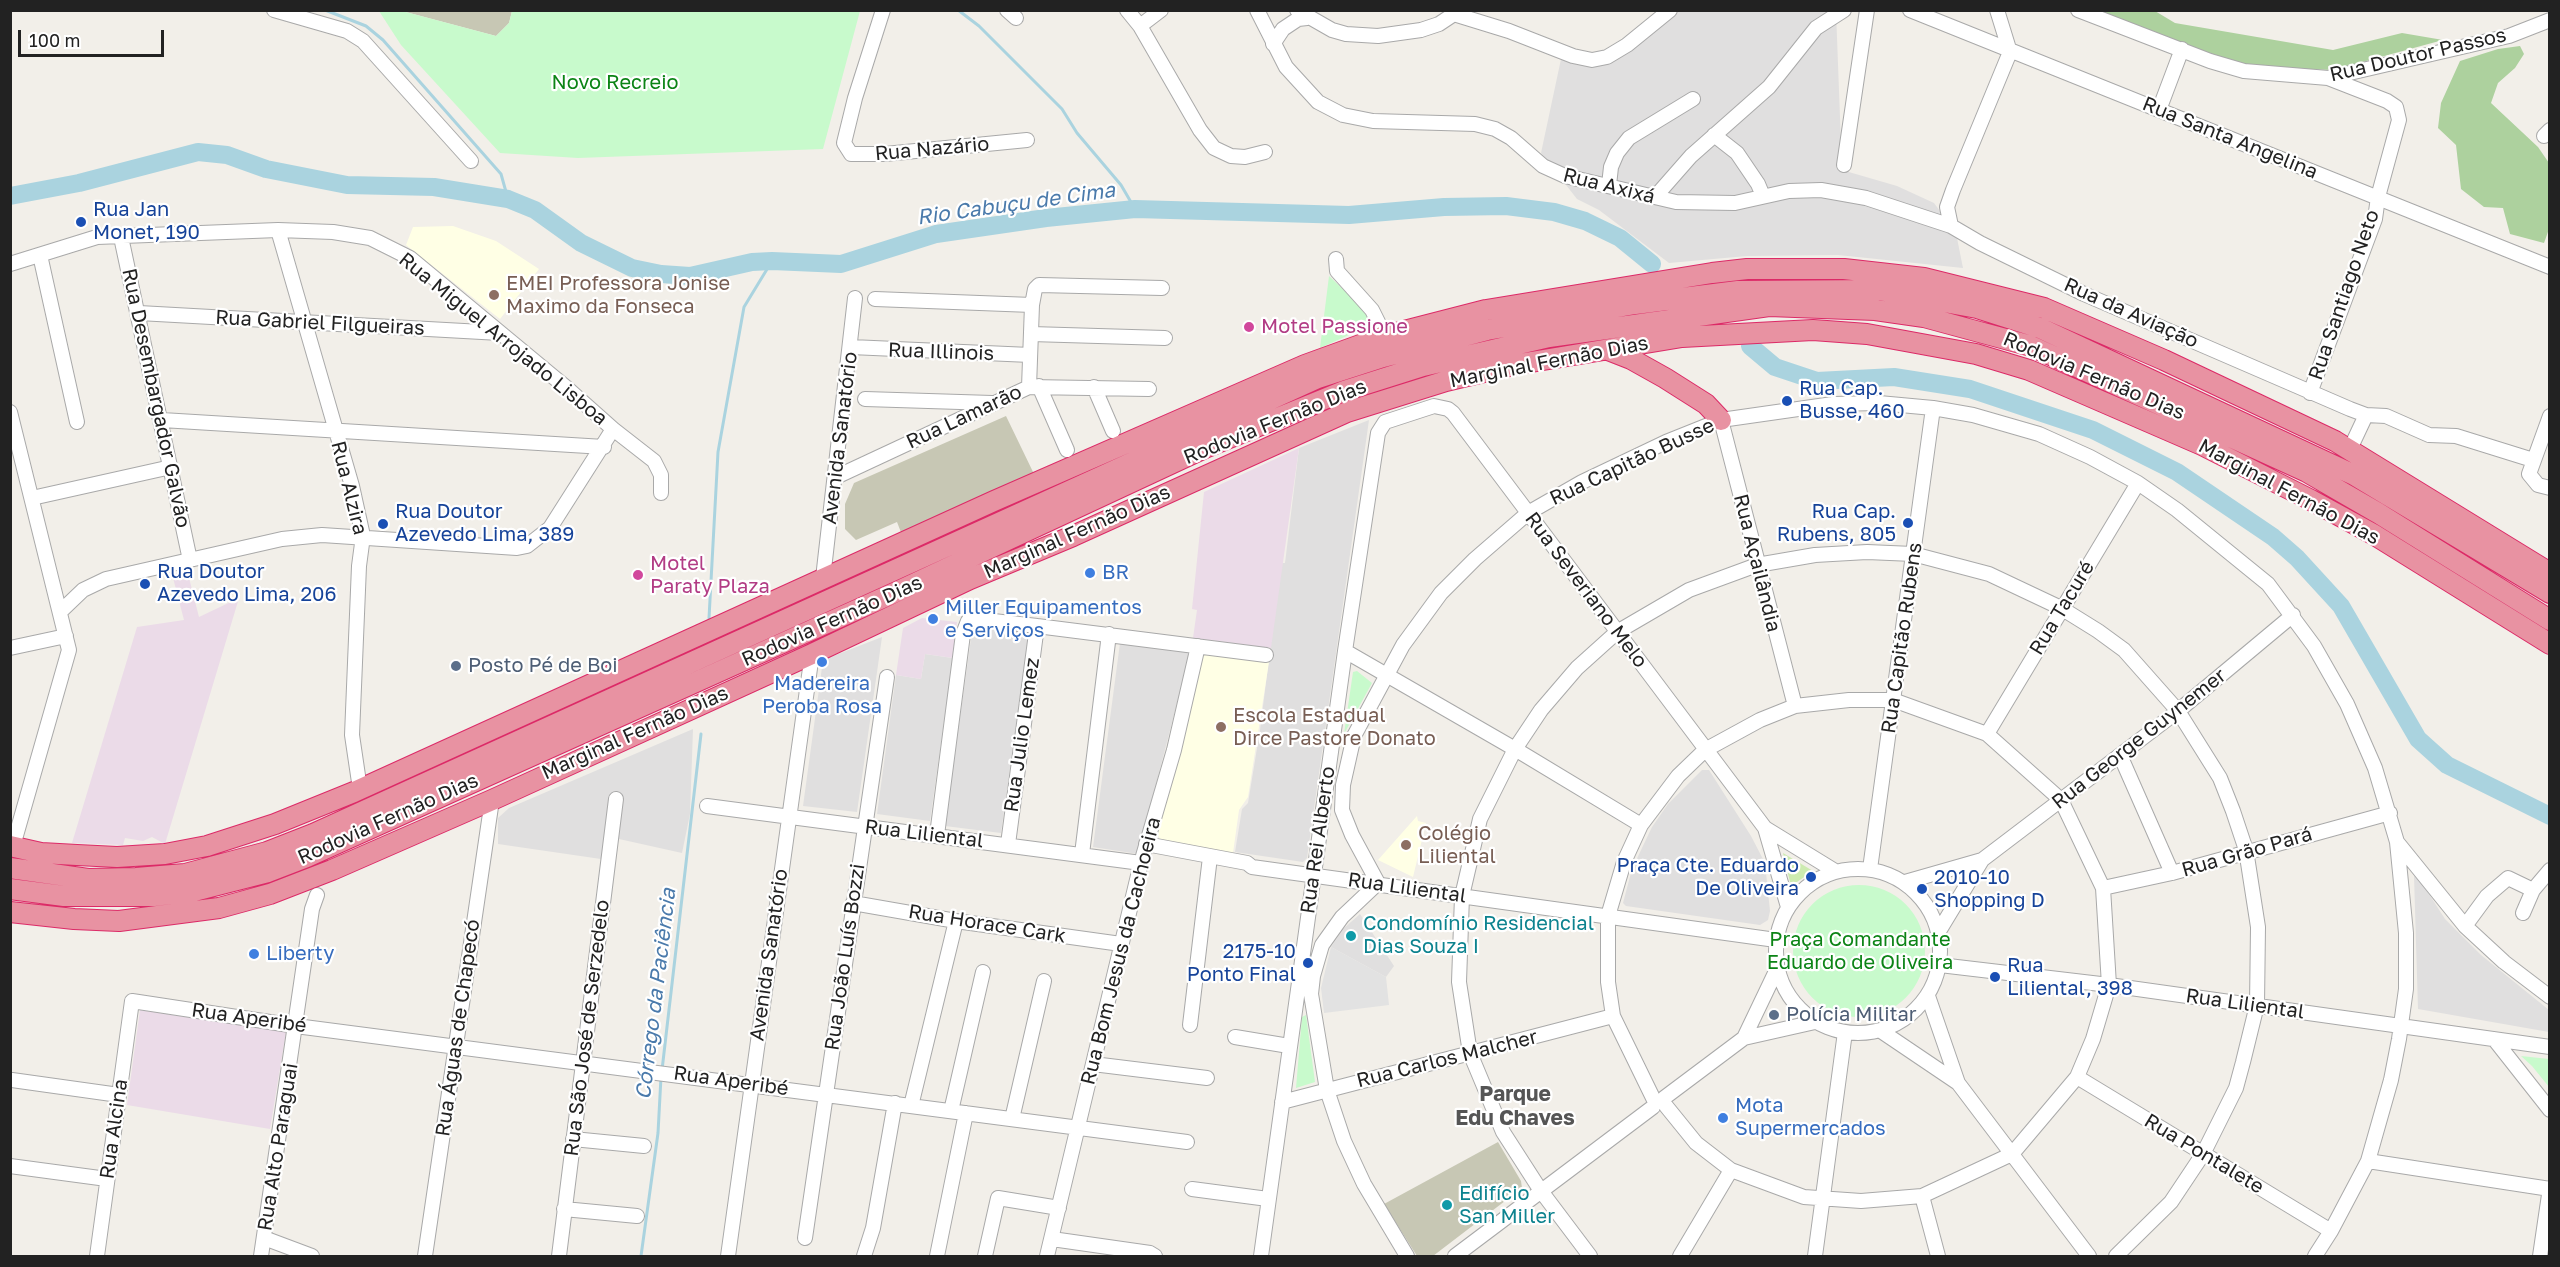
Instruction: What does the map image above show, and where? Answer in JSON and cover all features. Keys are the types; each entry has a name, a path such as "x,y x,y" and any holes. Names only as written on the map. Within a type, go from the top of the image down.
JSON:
{"highway":[{"path":"12,846 41,852 77,855 117,857 165,854 207,846 275,824 360,789 823,578 1263,383 1385,336 1521,303 1747,269 1844,269 1912,277 1979,290 2068,318 2350,450 2550,573"},
{"name":"Rodovia Fernão Dias","path":"10,868 88,879 136,878 185,874 267,852 313,834 1318,378 1383,357 1487,330 1635,304 1738,291 1879,290 1977,308 2040,328 2354,475 2550,593"},
{"name":"Rodovia Fernão Dias","path":"10,889 64,896 154,896 194,891 268,872 307,857 896,592 1207,447 1344,391 1423,366 1549,337 1769,306 1875,310 1924,317 2031,346 2307,472 2378,513 2550,620"},
{"name":"Marginal Fernão Dias","path":"10,912 119,921 174,916 219,908 270,894 332,870 492,800 970,579 1073,536 1347,412 1457,378 1513,365 1718,333 1813,330 1867,334 1920,342 1999,360 2090,395 2311,500 2393,547 2550,644"},
{"path":"1606,350 1631,359 1665,378 1706,404 1721,420"}],"street":[{"path":"274,10 347,31 363,41 471,160"},
{"name":"Rua Nazário","path":"883,10 855,98 844,143 851,154 858,156 1027,140"},
{"path":"1128,10 1140,26 1200,130 1214,148 1230,156 1265,152"},
{"path":"1140,26 1161,10"},
{"name":"Rua Axixá","path":"1257,10 1286,67 1303,87 1330,111 1372,121 1475,124 1495,129 1511,138 1529,156 1552,171 1676,202 1708,205 1735,203 1805,189 1849,194 1952,226"},
{"path":"1273,45 1283,28 1302,14 1346,34 1378,36 1421,30 1456,12 1573,56 1592,60 1607,57 1627,45 1670,10"},
{"path":"1654,197 1714,135 1769,87 1816,28 1844,10"},
{"path":"1844,165 1867,10"},
{"name":"Rua Santa Angelina","path":"1910,10 2550,267"},
{"path":"1952,226 1947,207 2010,52 1997,10"},
{"name":"Rua Doutor Passos","path":"2078,10 2210,61 2244,71 2328,78 2509,36 2550,20"},
{"path":"2158,110 2182,49"},
{"name":"Rua Santiago Neto","path":"2310,393 2375,219 2378,197 2399,120 2396,107 2387,101 2328,78"},
{"path":"1609,185 1611,167 1617,153 1629,138 1693,99"},
{"path":"1714,135 1737,153 1755,179 1763,196"},
{"name":"Rua da Aviação","path":"1952,226 1980,243 2084,294 2183,334 2310,393 2366,415 2386,416 2428,435 2456,436 2532,463"},
{"name":"Rua Miguel Arrojado Lisboa","path":"10,264 97,237 278,230 333,232 370,238 410,258 613,429 604,447 550,528 526,546 517,548 363,536 322,535 282,539 114,577 89,586 60,612"},
{"name":"Rua Alzira","path":"278,230 352,486 363,536 359,566 352,735 360,789"},
{"name":"Rua Desembargador Galvão","path":"121,237 162,420 190,560"},
{"path":"40,255 77,422"},
{"path":"1336,259 1337,271 1372,310 1385,336"},
{"name":"Rua Lamarão","path":"836,477 1034,386 1030,355 1032,306 1035,289 1041,285 1162,288"},
{"name":"Avenida Sanatório","path":"823,578 855,298"},
{"path":"875,299 1032,306"},
{"name":"Rua Gabriel Filgueiras","path":"139,313 501,333"},
{"path":"1031,334 1165,338"},
{"name":"Rua Illinois","path":"851,347 1030,355"},
{"path":"1067,450 1034,386 1149,389"},
{"path":"1094,387 1113,431"},
{"path":"865,399 994,403"},
{"name":"Rua Capitão Busse","path":"1378,883 1347,824 1342,795 1348,752 1354,736 1403,645 1441,593 1475,559 1528,513 1582,482 1666,442 1721,420 1833,404 1879,403 1933,408 1973,415 2039,434 2065,445 2138,483 2255,572 2293,615 2314,646 2347,704 2375,768 2397,842 2465,926 2504,962 2550,997"},
{"name":"Rua Severiano Melo","path":"1382,425 1393,418 1434,406 1448,409 1765,828"},
{"name":"Rua Capitão Rubens","path":"1870,868 1933,408"},
{"path":"10,412 69,650 12,846"},
{"path":"2350,450 2366,415"},
{"path":"2550,416 2529,474 2532,480 2550,488"},
{"path":"162,420 604,447"},
{"name":"Rua Açailândia","path":"1721,420 1795,706"},
{"name":"Rua Rei Alberto","path":"1260,1257 1345,651 1382,425"},
{"path":"613,429 654,461 661,475 661,493"},
{"path":"32,498 171,467"},
{"name":"Rua Tacuré","path":"1987,734 2138,483"},
{"path":"1590,1257 1541,1191 1503,1132 1470,1053 1460,982 1462,896 1480,819 1515,749 1557,690 1617,632 1689,590 1757,565 1840,553 1913,554 1989,574 2061,608 2124,650 2178,711 2220,778 2246,850 2258,927 2257,1005 2236,1088 2203,1154 2171,1202 2116,1257"},
{"name":"Rua George Guynemer","path":"1982,860 2178,711 2293,615"},
{"path":"937,835 965,623 976,619 1266,655"},
{"name":"Rua Julio Lemez","path":"1008,844 1037,626"},
{"path":"1082,854 1109,634"},
{"path":"10,648 66,636"},
{"name":"Rua Bom Jesus da Cachoeira","path":"1047,1257 1141,863 1174,750 1198,646"},
{"path":"1345,651 1641,825"},
{"name":"Avenida Sanatório","path":"728,1257 812,654"},
{"name":"Rua João Luís Bozzi","path":"805,1238 887,676"},
{"path":"1849,700 1893,700 1987,734 2061,800 2103,888 2109,984 2093,1039 2077,1077 2012,1154 1922,1196 1888,1200 1823,1199 1780,1190 1731,1170 1713,1158 1660,1104 1645,1081 1613,1016 1607,959 1608,916 1624,862 1641,825 1678,776 1705,750 1761,720 1795,706 1849,700"},
{"path":"2120,755 2172,873"},
{"name":"Rua São José de Serzedelo","path":"559,1257 616,799"},
{"name":"Rua Águas de Chapecó","path":"425,1257 492,800"},
{"name":"Rua Liliental","path":"707,806 1141,863"},
{"name":"Rua Grão Pará","path":"2103,888 2172,873 2246,850 2390,813"},
{"path":"1765,828 1834,871"},
{"path":"1765,828 1788,907"},
{"path":"2314,1257 2331,1231 2368,1161 2391,1080 2402,1026 2406,933 2397,842"},
{"name":"Rua Liliental","path":"1146,844 1247,863 1252,867 1776,940"},
{"path":"1190,1025 1210,857"},
{"path":"1905,882 1982,860"},
{"path":"1939,931 1982,860"},
{"path":"1870,868 1905,882 1928,906 1939,931 1940,965 1928,996 1915,1011 1899,1023 1881,1031 1845,1032 1815,1022 1798,1008 1787,992 1777,969 1776,940 1788,907 1808,885 1834,871 1870,868"},
{"path":"2523,913 2533,890 2550,870"},
{"path":"2465,926 2487,896 2508,878 2533,890"},
{"path":"1378,883 1328,935 1318,954 1311,994 1327,1090 1344,1141 1364,1184 1407,1257"},
{"name":"Rua Alto Paraguai","path":"261,1257 312,909 317,895"},
{"name":"Rua Horace Cark","path":"853,903 956,921 1121,944"},
{"path":"911,1106 956,921"},
{"name":"Rua Liliental","path":"1940,965 2109,984 2550,1047"},
{"path":"1744,1038 1777,969"},
{"path":"951,1111 983,972"},
{"path":"1012,1119 1044,981"},
{"path":"1928,996 1958,1083 2090,1257"},
{"name":"Rua Aperibé","path":"132,1001 296,1026 649,1070 1187,1143"},
{"name":"Rua Alcina","path":"97,1257 132,1001"},
{"name":"Rua Carlos Malcher","path":"1282,1102 1613,1016"},
{"path":"1455,1257 1660,1104 1744,1038 1815,1022"},
{"path":"1881,1031 1958,1083"},
{"path":"1815,1257 1845,1032"},
{"path":"1235,1037 1289,1046"},
{"path":"2494,1039 2550,1110"},
{"path":"1092,1064 1207,1078"},
{"name":"Rua Pontalete","path":"2077,1077 2331,1231"},
{"path":"12,1080 119,1095"},
{"path":"864,1257 873,1228 895,1103"},
{"path":"937,1257 966,1113"},
{"path":"573,1139 644,1146"},
{"path":"2368,1161 2550,1189 2540,1257"},
{"path":"10,1166 107,1179"},
{"path":"1680,1257 1731,1170"},
{"path":"1192,1189 1268,1199"},
{"path":"1922,1196 1938,1257"},
{"path":"985,1257 998,1198 1059,1208"},
{"path":"564,1209 637,1216"},
{"path":"264,1238 312,1257"},
{"path":"1052,1239 1152,1255"}],"shaded area":[{"path":"402,11 512,11 509,23 496,36"},
{"path":"1665,11 1836,11 1842,170 1897,186 1934,203 1956,233 1963,268 1838,255 1747,256 1669,263 1599,210 1577,199 1541,153 1564,45 1589,56 1604,53"},
{"name":"EMEI Professora Jonise Maximo da Fonseca","path":"453,226 496,241 539,269 500,319 406,245 413,227"},
{"path":"1006,416 1034,474 902,535 897,522 856,540 845,529 845,504 854,483"},
{"path":"1369,420 1307,858 1303,862 1235,852 1242,809 1248,803 1260,730 1281,563 1285,563 1299,448"},
{"path":"1299,448 1271,648 1193,638 1197,610 1192,609 1204,492"},
{"path":"187,570 199,617 239,598 165,844 152,837 143,841 125,838 123,845 72,843 137,627 184,620 172,574"},
{"path":"922,618 957,622 953,658 925,654 921,679 896,675 903,628"},
{"path":"973,624 1029,631 1001,833 945,826"},
{"path":"882,637 857,812 803,806 823,660"},
{"path":"1120,643 1190,653 1138,854 1093,847"},
{"name":"Escola Estadual Dirce Pastore Donato","path":"1203,653 1269,662 1248,797 1239,810 1233,853 1161,840 1157,834"},
{"path":"925,654 953,658 930,821 877,814 896,675 921,679"},
{"path":"693,729 690,814 682,853 619,839 601,859 498,844 498,818 509,808"},
{"path":"1702,770 1709,770 1751,836 1765,863 1770,911 1768,920 1760,925 1626,906 1623,903 1632,869 1652,827 1668,804"},
{"name":"Colégio Liliental","path":"1417,816 1418,821 1426,823 1413,877 1378,860"},
{"path":"2414,876 2418,877 2445,919 2481,955 2549,1010 2549,1032 2418,1009"},
{"path":"1360,914 1394,966 1386,977 1331,947 1343,929"},
{"path":"1331,947 1386,977 1389,1005 1324,1013 1321,988"},
{"path":"140,1010 286,1032 270,1129 127,1105"},
{"path":"1498,1142 1521,1181 1522,1188 1433,1256 1417,1256 1384,1204"}],"green space":[{"name":"Novo Recreio","path":"379,11 402,11 496,36 509,23 512,11 860,11 823,149 578,158 500,153 401,45"},
{"path":"2086,11 2155,11 2175,23 2333,50 2402,33 2443,40 2333,70 2251,67 2210,55"},
{"path":"2520,46 2524,54 2515,68 2498,83 2491,103 2538,147 2549,163 2549,229 2544,243 2510,234 2503,208 2484,207 2461,189 2456,145 2438,128 2441,103 2460,61 2498,49"},
{"path":"1329,276 1365,310 1370,321 1369,326 1320,348"},
{"path":"1357,671 1372,683 1344,734 1353,672"},
{"path":"1783,853 1813,871 1791,886"},
{"name":"Praça Comandante Eduardo de Oliveira","path":"1859,885 1884,890 1906,904 1920,926 1925,951 1920,976 1906,998 1884,1012 1859,1017 1834,1012 1812,998 1798,976 1793,951 1798,926 1812,904 1834,890"},
{"path":"1306,1015 1315,1082 1296,1088 1302,1017"},
{"path":"2521,1056 2549,1059 2549,1087 2532,1066"}],"waterway":[{"path":"325,10 366,26 383,40 501,174 508,199"},
{"path":"958,10 979,26 1062,109 1077,133 1121,185 1135,209"},
{"name":"Rio Cabuçu de Cima","path":"10,196 79,183 198,152 227,155 266,169 347,185 434,187 508,199 535,210 581,243 632,268 661,274 690,276 752,262 841,264 936,234 1046,218 1135,209 1349,215 1444,207 1506,206 1554,212 1585,221 1620,238 1652,264"},
{"name":"Córrego da Paciência","path":"709,618 718,452 744,307 772,261"},
{"name":"Rio Cabuçu de Cima","path":"1750,346 1775,367 1817,381 1894,377 1970,389 2093,430 2177,472 2273,537 2297,558 2341,606 2418,739 2447,765 2550,816"},
{"name":"Córrego da Paciência","path":"662,1070 701,734"},
{"name":"Córrego da Paciência","path":"641,1256 658,1133 661,1077"}],"place":[{"name":"Rua Jan Monet, 190","path":"81,222"},
{"name":"EMEI Professora Jonise Maximo da Fonseca","path":"494,295"},
{"name":"Motel Passione","path":"1249,327"},
{"name":"Rua Cap. Busse, 460","path":"1787,401"},
{"name":"Rua Cap. Rubens, 805","path":"1908,523"},
{"name":"Rua Doutor Azevedo Lima, 389","path":"383,524"},
{"name":"BR","path":"1090,573"},
{"name":"Motel Paraty Plaza","path":"638,575"},
{"name":"Rua Doutor Azevedo Lima, 206","path":"145,584"},
{"name":"Miller Equipamentos e Serviços","path":"933,619"},
{"name":"Madereira Peroba Rosa","path":"822,662"},
{"name":"Posto Pé de Boi","path":"456,666"},
{"name":"Escola Estadual Dirce Pastore Donato","path":"1221,727"},
{"name":"Colégio Liliental","path":"1406,845"},
{"name":"Praça Cte. Eduardo De Oliveira","path":"1811,877"},
{"name":"2010-10 Shopping D","path":"1922,889"},
{"name":"Condomínio Residencial Dias Souza I","path":"1351,936"},
{"name":"Liberty","path":"254,954"},
{"name":"2175-10 Ponto Final","path":"1308,963"},
{"name":"Rua Liliental, 398","path":"1995,977"},
{"name":"Polícia Militar","path":"1774,1015"},
{"name":"Mota Supermercados","path":"1723,1118"},
{"name":"Edifício San Miller","path":"1447,1205"}],"district":[{"name":"Parque Edu Chaves","path":"1515,1106"}]}
